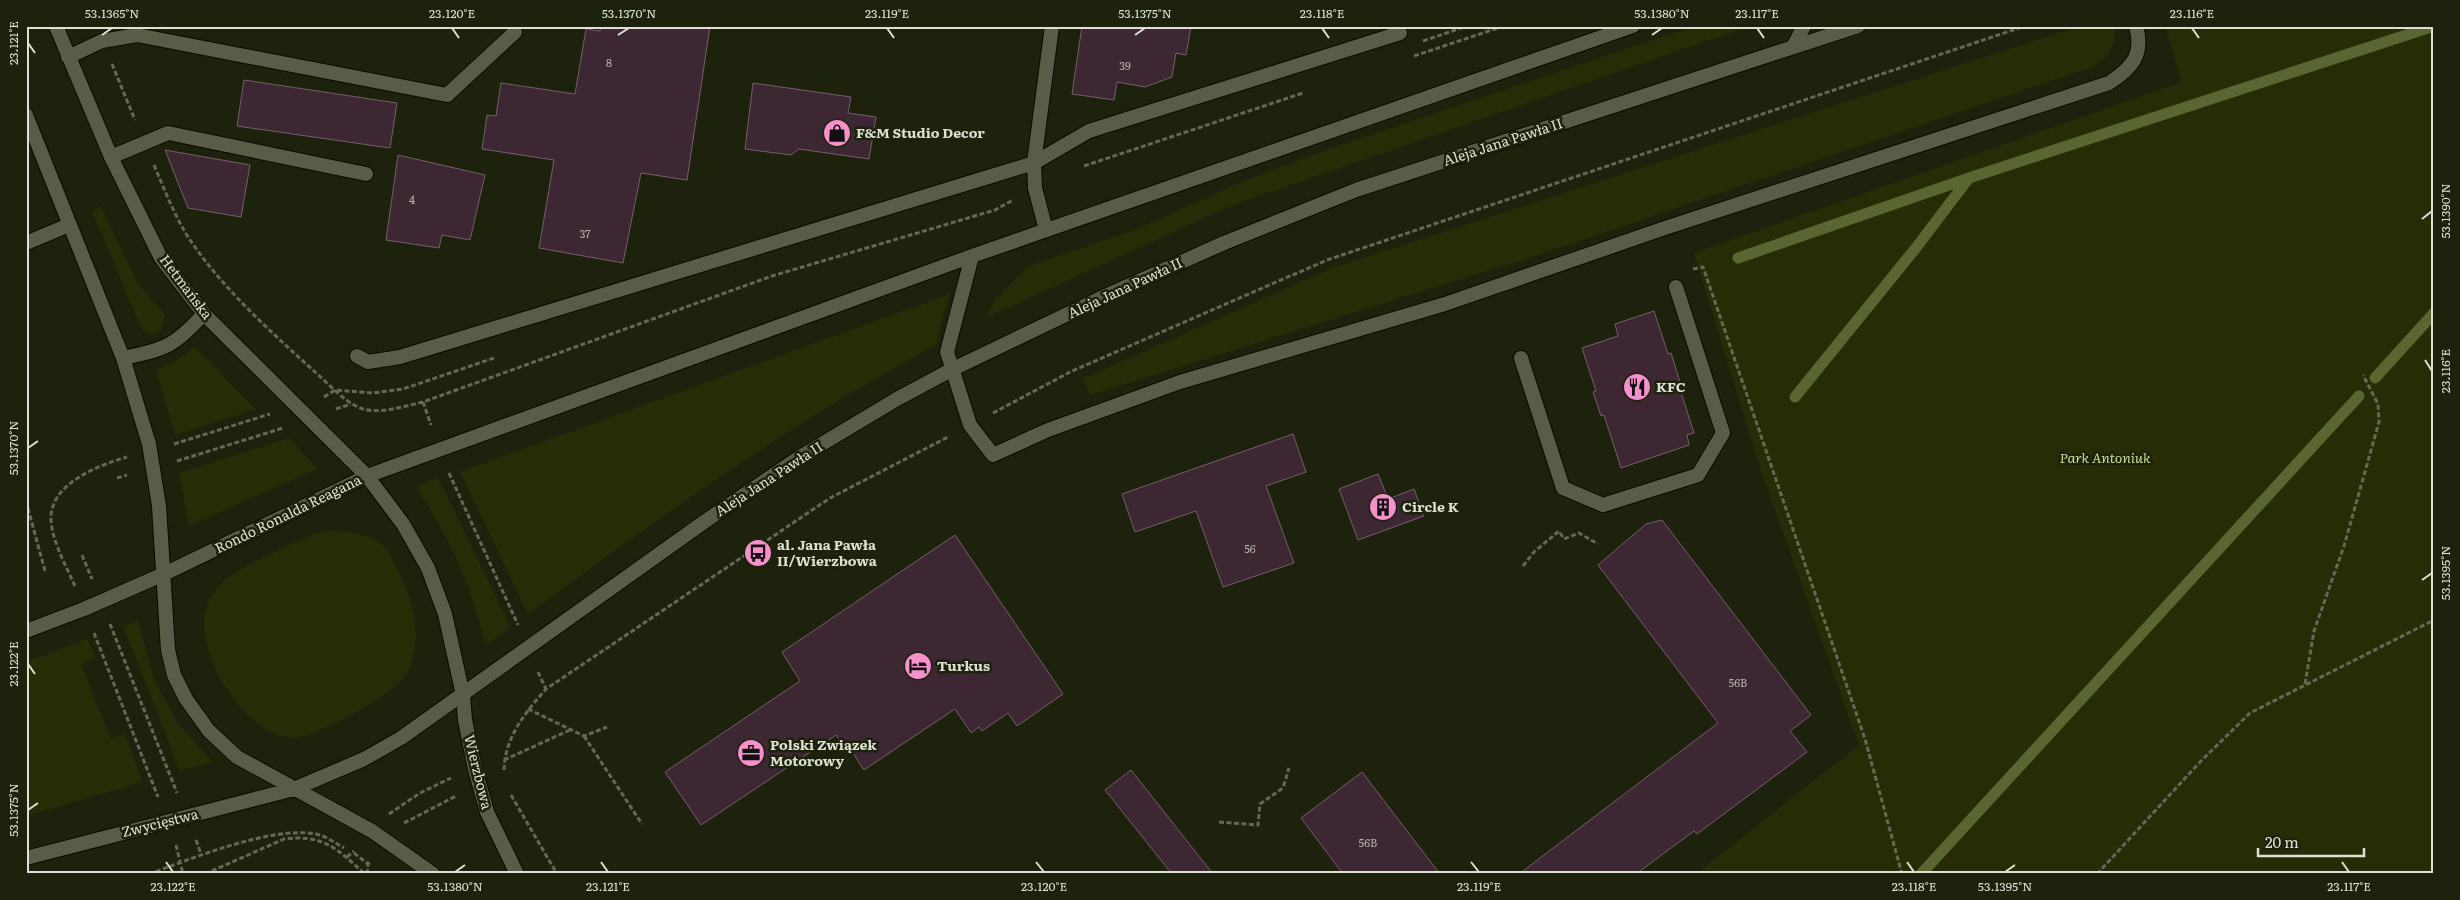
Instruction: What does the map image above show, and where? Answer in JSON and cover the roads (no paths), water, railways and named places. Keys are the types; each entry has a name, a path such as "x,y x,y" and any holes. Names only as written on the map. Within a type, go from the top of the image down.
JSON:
{"main road":[{"name":"Hetmańska","path":"56,26 111,157 161,258 204,314 367,476"},
{"path":"1046,230 1035,188 1034,163 1052,26"},
{"path":"367,476 972,256 1633,26"},
{"path":"1793,47 1804,26"},
{"name":"Aleja Jana Pawła II","path":"463,694 704,522 800,457 897,399 952,370 1101,298 1206,251 1356,190 1858,26"},
{"path":"972,256 947,352 970,425 993,455 1048,430 1180,382 1445,304 1671,226 2109,83 2123,74 2134,63 2139,37 2136,26"},
{"path":"68,57 102,42 137,34 447,95 515,32"},
{"path":"357,356 368,362 400,357 1034,163 1090,131 1400,33"},
{"path":"26,114 68,225 123,358 150,451 159,506 168,650 174,675 186,699 209,731 237,757 372,830 433,874"},
{"path":"111,157 168,133 366,174"},
{"path":"26,243 68,225"},
{"path":"1521,358 1563,488 1603,505 1698,475 1723,433 1676,287"},
{"path":"123,358 161,351 181,338 204,314"},
{"name":"Rondo Ronalda Reagana","path":"164,574 367,476 402,524 428,568 445,614 463,694"},
{"path":"26,631 101,602 164,574"},
{"path":"294,789 364,759 401,738 463,694"},
{"name":"Wierzbowa","path":"463,694 465,720 475,769 487,812 517,874"},
{"name":"Zwycięstwa","path":"26,858 294,789"}],"waterway":[{"path":"1738,258 1969,178 2434,26"},
{"path":"1795,397 1915,249 1969,178"},
{"path":"2375,378 2434,313"},
{"path":"1921,874 2359,396"}],"place":[{"name":"F&M Studio Decor","path":"837,133"},
{"name":"KFC","path":"1637,387"},
{"name":"Circle K","path":"1383,507"},
{"name":"al. Jana Pawła II/Wierzbowa","path":"758,553"},
{"name":"Turkus","path":"918,666"},
{"name":"Polski Związek Motorowy","path":"751,753"}],"park label":[{"name":"Park Antoniuk","path":"2105,458"}]}
